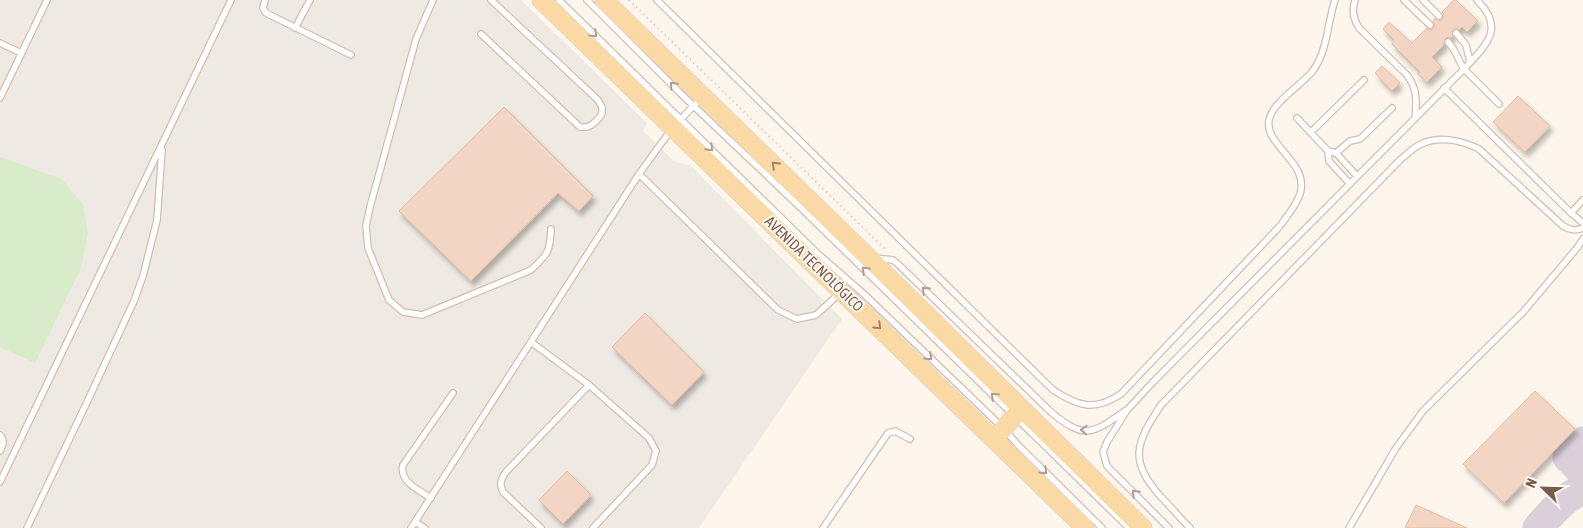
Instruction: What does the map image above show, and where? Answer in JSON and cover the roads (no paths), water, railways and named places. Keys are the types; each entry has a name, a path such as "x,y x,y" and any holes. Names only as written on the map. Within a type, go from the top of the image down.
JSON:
{"main road":[{"name":"AVENIDA TECNOLÓGICO","path":"541,0 677,123 842,291 1143,528"},
{"name":"AVENIDA TECNOLÓGICO","path":"604,0 698,101 868,257 1008,423 1085,528"}],"lane":[{"path":"0,482 231,0"},
{"path":"266,0 263,8 266,14 351,55"},
{"path":"295,28 310,0"},
{"path":"433,0 416,39 366,226 368,248 389,300 402,312 422,315 531,270 544,258 550,247 551,229"},
{"path":"481,34 580,127 586,128 593,125 602,114 602,107 598,100 491,0"},
{"path":"559,0 677,123 817,253 1129,528"},
{"path":"588,0 698,101 813,219 1008,423 1018,445 1102,528"},
{"path":"657,0 1053,390 1070,400 1085,405 1098,405 1111,401 1121,394 1280,226 1295,205 1300,193 1301,182 1291,159 1277,144 1270,131 1269,120 1276,107 1311,72 1320,58 1335,0"},
{"path":"1354,0 1352,11 1358,28 1407,74 1412,82 1417,97 1415,118"},
{"path":"1404,0 1430,25"},
{"path":"1423,0 1439,16"},
{"path":"1169,528 1108,466 1103,452 1107,442 1127,410 1464,69 1489,40 1492,31 1490,18 1485,8 1477,0"},
{"path":"0,98 45,1"},
{"path":"1456,33 1466,45 1470,62"},
{"path":"1448,42 1456,52 1464,69 1499,104"},
{"path":"0,43 21,53"},
{"path":"1311,132 1364,80"},
{"path":"1444,88 1583,223"},
{"path":"411,528 639,174 677,123 698,101"},
{"path":"1336,153 1350,141 1360,139 1392,108"},
{"path":"1297,118 1328,151 1330,161 1350,184"},
{"path":"1190,528 1148,482 1142,470 1139,454 1142,438 1150,421 1168,398 1400,160 1418,146 1432,140 1468,144 1479,150 1563,226 1576,231 1583,228"},
{"path":"27,528 134,301 143,276 157,220 162,147"},
{"path":"1328,151 1336,153 1357,176"},
{"path":"639,174 778,310 796,319 816,315 842,291"},
{"path":"1571,213 1583,200"},
{"path":"1349,528 1396,448 1423,411 1524,311 1583,239"},
{"path":"868,257 893,260 1052,413 1068,426 1077,430 1094,430 1127,410"},
{"path":"531,342 589,385 649,438 656,451 652,465 593,528"},
{"path":"541,528 503,492 501,480 505,473 589,385"},
{"path":"431,498 409,483 403,477 401,471 403,465 453,393"},
{"path":"823,528 888,433 895,431 910,439"},
{"path":"0,435 3,439 3,444 0,451"},
{"path":"415,522 425,528"}]}
